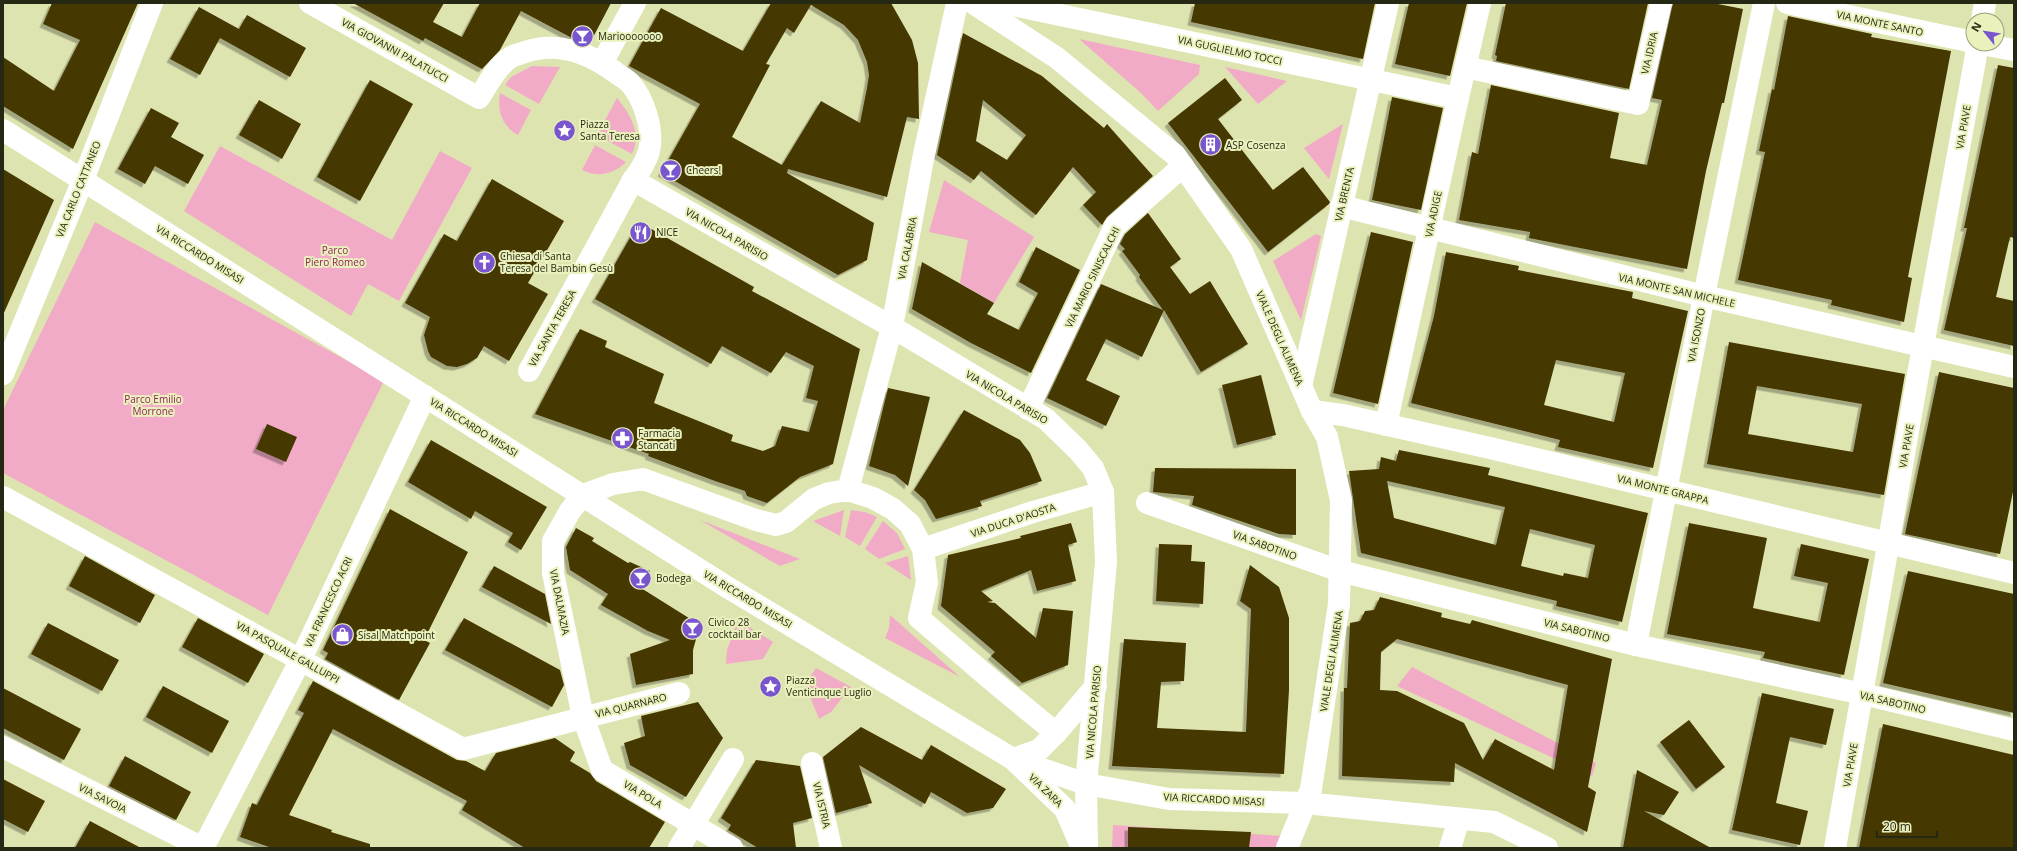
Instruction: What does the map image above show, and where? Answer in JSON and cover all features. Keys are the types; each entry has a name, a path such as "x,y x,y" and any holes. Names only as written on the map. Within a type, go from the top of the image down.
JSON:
{"street":[{"name":"VIA CARLO CATTANEO","path":"3,374 83,180 152,3"},
{"name":"VIA GIOVANNI PALATUCCI","path":"310,3 479,98 494,73 511,57 536,48 560,48 585,55 602,63"},
{"path":"633,180 642,168 649,151 650,132 644,106 630,83 602,63 635,3"},
{"name":"VIA CALABRIA","path":"848,490 892,327 923,159 956,3"},
{"name":"VIALE DEGLI ALIMENA","path":"973,3 1057,58 1176,155 1241,249 1300,386 1327,437 1341,500 1339,604 1308,796 1287,848"},
{"name":"VIA GUGLIELMO TOCCI","path":"1003,3 1458,98"},
{"name":"VIA BRENTA","path":"1300,386 1388,3"},
{"name":"VIA ADIGE","path":"1386,425 1480,3"},
{"name":"VIA IDRIA","path":"1465,66 1638,104 1661,3"},
{"name":"VIA ISONZO","path":"1636,645 1704,296 1764,3"},
{"name":"VIA MONTE SANTO","path":"1787,3 1870,12 1965,40"},
{"name":"VIA PIAVE","path":"1835,848 1923,346 1978,52"},
{"name":"VIA RICCARDO MISASI","path":"3,130 727,587 1013,759 1086,784 1169,799 1308,796 1459,819 1494,822 1547,848"},
{"name":"VIA MARIO SINISCALCHI","path":"1028,409 1115,226 1183,166"},
{"name":"VIA NICOLA PARISIO","path":"633,180 892,327 1046,419 1078,450 1093,468 1103,492 1106,562 1086,784 1087,848"},
{"name":"VIA SANTA TERESA","path":"529,371 633,180"},
{"name":"VIA MONTE SAN MICHELE","path":"1341,206 1704,296 2014,367"},
{"name":"VIA FRANCESCO ACRI","path":"203,848 301,659 426,396"},
{"name":"VIA MONTE GRAPPA","path":"1312,410 1386,425 1666,490 2014,573"},
{"path":"583,495 613,484 643,479 756,520 776,525 786,522 814,499 829,493 848,490 873,498 893,509 910,524 923,549 927,582 919,618 1056,733"},
{"name":"VIA DUCA D'AOSTA","path":"923,549 1033,512 1103,492"},
{"name":"VIA DALMAZIA","path":"583,495 552,541 553,573 583,717"},
{"name":"VIA PASQUALE GALLUPPI","path":"3,497 463,749 583,717"},
{"name":"VIA SABOTINO","path":"1147,503 1340,571 1636,645 1863,694 2014,730"},
{"path":"1013,759 1039,750 1056,733 1096,686"},
{"name":"VIA QUARNARO","path":"583,717 679,693"},
{"name":"VIA POLA","path":"583,717 602,770 732,848"},
{"name":"VIA SAVOIA","path":"3,747 203,848"},
{"path":"679,848 733,759"},
{"name":"VIA ZARA","path":"1013,759 1065,809 1082,848"},
{"name":"VIA ISTRIA","path":"812,763 832,848"},
{"path":"1450,848 1459,819"}],"green space":[{"path":"1079,39 1200,65 1199,74 1158,111 1141,93"},
{"path":"532,66 560,67 539,104 505,85 511,77"},
{"path":"1225,67 1287,81 1258,104"},
{"path":"500,93 531,110 518,135 504,123 499,106"},
{"path":"617,98 630,117 635,131 636,139 632,154 597,135"},
{"path":"1343,124 1329,179 1304,148"},
{"path":"595,145 626,162 606,174 594,174 582,170"},
{"name":"Parco Piero Romeo","path":"220,146 392,240 440,151 472,168 399,301 368,284 351,316 184,211"},
{"path":"944,180 1034,237 994,303 960,283 968,240 929,232"},
{"name":"Parco Emilio Morrone","path":"95,222 384,381 268,615 3,473 3,410"},
{"path":"1316,234 1321,236 1301,320 1273,261"},
{"path":"844,510 840,536 813,521"},
{"path":"851,510 865,512 877,517 860,546 845,537"},
{"path":"700,520 800,559 780,566"},
{"path":"883,521 897,533 905,549 879,559 865,549"},
{"path":"908,556 911,580 885,563"},
{"path":"890,615 960,677 885,638 889,628"},
{"path":"738,620 773,642 763,659 726,664 727,650"},
{"path":"1412,667 1596,763 1592,776 1397,686"},
{"path":"816,668 851,687 831,712 819,719 805,684"},
{"path":"1113,825 1283,836 1278,848 1112,848"}],"building":[{"path":"52,3 138,3 73,149 3,106 3,57 54,91 80,40 43,24"},
{"path":"353,3 444,3 433,22 462,37 480,3 611,3 590,43 572,38 521,11 500,50 482,69 425,38 423,41"},
{"path":"771,3 891,3 912,40 918,63 919,119 907,117 887,197 788,169 787,173 874,223 867,260 838,275 661,173 700,104 629,66 661,8 743,51","holes":["811,5 844,25 858,40 867,62 869,75 860,123 821,101 782,165 732,137 770,65 766,64 787,28 794,33"]},
{"path":"1195,3 1375,3 1363,59 1191,22"},
{"path":"1409,3 1467,3 1450,76 1395,64"},
{"path":"1506,3 1648,3 1629,89 1496,61 1497,56 1495,55"},
{"path":"1673,3 1713,3 1743,9 1724,103 1722,103 1706,171 1687,269 1529,238 1530,232 1459,220 1472,152 1478,154 1491,85 1619,113 1610,158 1647,165 1662,100 1652,98"},
{"path":"199,7 239,29 247,15 306,48 290,77 220,38 200,75 170,59"},
{"path":"1788,16 1872,34 1871,37 1951,51 1908,277 1912,278 1904,322 1831,305 1832,300 1738,280 1765,152 1759,151 1772,89 1774,90"},
{"path":"963,33 1042,76 1104,128 1107,124 1153,176 1107,217 1102,225 1083,205 1096,192 1073,167 1036,215 981,171 974,180 937,155","holes":["983,100 1026,135 1007,160 976,141"]},
{"path":"1998,65 2014,68 2014,238 2010,237 1996,297 2014,301 2014,346 1944,330 1967,228 1964,228"},
{"name":"ASP Cosenza","path":"1225,78 1242,100 1218,119 1273,190 1303,167 1330,202 1268,252 1168,123"},
{"path":"370,80 413,104 360,201 317,177"},
{"path":"1392,97 1443,108 1421,210 1372,200"},
{"path":"259,100 301,124 282,159 239,135"},
{"path":"151,108 179,123 171,137 204,155 188,184 155,166 145,184 118,169"},
{"path":"3,169 54,200 3,315"},
{"name":"Chiesa di Santa Teresa del Bambin Gesù","path":"492,179 564,221 528,283 548,294 509,361 484,346 477,358 467,364 457,367 447,366 431,357 428,351 424,335 430,317 405,303 444,234 457,241"},
{"path":"1148,213 1181,259 1170,267 1190,294 1210,281 1248,344 1201,372 1164,310 1142,357 1106,339 1086,380 1120,396 1106,426 1047,398 1101,284 1163,310 1122,251 1125,249 1120,244 1125,234"},
{"path":"639,222 754,287 752,291 860,349 833,464 800,477 767,503 747,496 745,491 648,456 649,454 535,414 580,329 607,341 605,347 664,374 654,403 733,435 731,441 763,451 775,446 782,426 809,432 818,401 806,398 814,366 786,352 771,373 722,346 711,364 595,299"},
{"path":"1371,232 1413,242 1378,404 1333,393"},
{"path":"1036,247 1080,270 1031,373 971,343 912,309 922,262 994,303 987,314 1019,330 1038,293 1019,282"},
{"path":"1446,252 1519,266 1518,270 1633,292 1632,298 1688,311 1653,468 1558,447 1560,440 1411,403 1434,316","holes":["1556,360 1625,373 1614,422 1544,405"]},
{"path":"1729,342 1905,374 1884,495 1707,464","holes":["1757,386 1862,404 1853,452 1748,434"]},
{"path":"1939,372 2014,388 2014,487 2000,554 1905,534"},
{"path":"1261,375 1276,435 1237,445 1222,385"},
{"path":"888,388 930,397 908,486 895,475 869,466"},
{"path":"964,410 1020,440 1030,453 1042,481 980,501 982,506 936,519 925,500 914,490"},
{"path":"267,424 297,437 286,462 256,449"},
{"path":"431,440 547,507 521,550 508,542 513,533 475,511 471,519 408,482"},
{"path":"1399,450 1490,468 1488,475 1648,513 1622,622 1556,606 1557,601 1361,553 1349,471 1379,469 1381,457 1396,461","holes":["1387,481 1505,507 1496,545 1394,518","1530,529 1595,545 1588,578 1564,573 1563,576 1521,566"]},
{"path":"1155,468 1296,469 1296,535 1279,534 1192,505 1194,496 1153,492"},
{"path":"390,509 468,552 424,640 430,643 399,700 325,659 328,653 323,650"},
{"path":"1071,523 1077,542 1068,545 1076,581 1037,591 1031,570 981,591 993,601 987,602 995,603 1036,638 1043,608 1073,611 1068,665 1022,683 991,656 995,652 941,606 948,555 1021,538 1020,536"},
{"path":"1689,523 1767,538 1753,608 1820,622 1828,583 1794,576 1801,544 1869,559 1844,675 1763,658 1765,652 1667,634"},
{"path":"576,528 594,538 592,541 628,563 630,562 650,571 641,588 700,625 693,650 693,674 636,685 630,654 670,640 648,631 601,605 608,594 570,570 566,547"},
{"path":"1159,544 1192,545 1191,561 1205,562 1203,604 1156,601"},
{"path":"85,556 155,595 140,623 69,586"},
{"path":"1250,565 1279,587 1289,618 1289,690 1284,774 1112,766 1124,639 1186,643 1184,681 1161,682 1157,728 1246,732 1251,609 1240,601"},
{"path":"494,566 545,594 551,624 482,587"},
{"path":"1908,571 2014,594 2014,713 1883,683"},
{"path":"1380,597 1442,613 1441,617 1470,624 1472,620 1612,659 1588,787 1596,792 1587,832 1455,763 1454,782 1342,776 1344,688 1347,688 1350,623 1360,621 1365,611 1374,610","holes":["1397,639 1568,685 1554,770 1495,739 1483,760 1464,723 1397,691 1380,690 1381,652"]},
{"path":"198,618 264,654 248,683 182,647"},
{"path":"464,618 560,670 564,685 552,707 445,650"},
{"path":"48,623 119,660 102,691 31,654"},
{"path":"313,681 457,760 466,761 485,771 496,753 555,738 575,752 570,761 590,773 596,781 665,822 649,848 525,848 462,810 467,801 333,729 289,815 332,830 331,832 370,844 370,848 272,848 240,837 252,803 257,805 304,713 298,710"},
{"path":"163,686 229,721 212,753 146,717"},
{"path":"3,688 81,729 64,760 3,728"},
{"path":"1762,693 1834,709 1826,745 1790,737 1776,803 1808,811 1800,845 1732,830"},
{"path":"698,702 723,738 686,797 630,765 624,743 645,736 641,716"},
{"path":"1689,720 1725,767 1696,789 1660,742"},
{"path":"1883,724 2014,755 2014,848 1859,848"},
{"path":"861,727 922,760 931,745 1006,789 993,808 967,813 931,792 925,804 859,765 872,803 836,813 823,757"},
{"path":"125,756 191,792 176,820 109,786"},
{"path":"756,760 800,766 812,818 793,823 796,848 758,848 728,830 731,825 721,818"},
{"path":"1637,770 1679,792 1664,815 1644,811 1711,848 1623,848"},
{"path":"3,779 45,801 28,832 3,819"},
{"path":"90,821 141,848 75,848"},
{"path":"1128,827 1251,832 1249,848 1128,848"}],"place":[{"name":"Mariooooooo","path":"583,36"},
{"name":"Piazza Santa Teresa","path":"565,130"},
{"name":"ASP Cosenza","path":"1211,145"},
{"name":"Cheers!","path":"670,170"},
{"name":"NICE","path":"640,232"},
{"name":"Chiesa di Santa Teresa del Bambin Gesù","path":"484,262"},
{"name":"Farmacia Stancati","path":"623,439"},
{"name":"Bodega","path":"640,578"},
{"name":"Civico 28 cocktail bar","path":"692,628"},
{"name":"Sisal Matchpoint","path":"342,635"},
{"name":"Piazza Venticinque Luglio","path":"770,686"}]}
